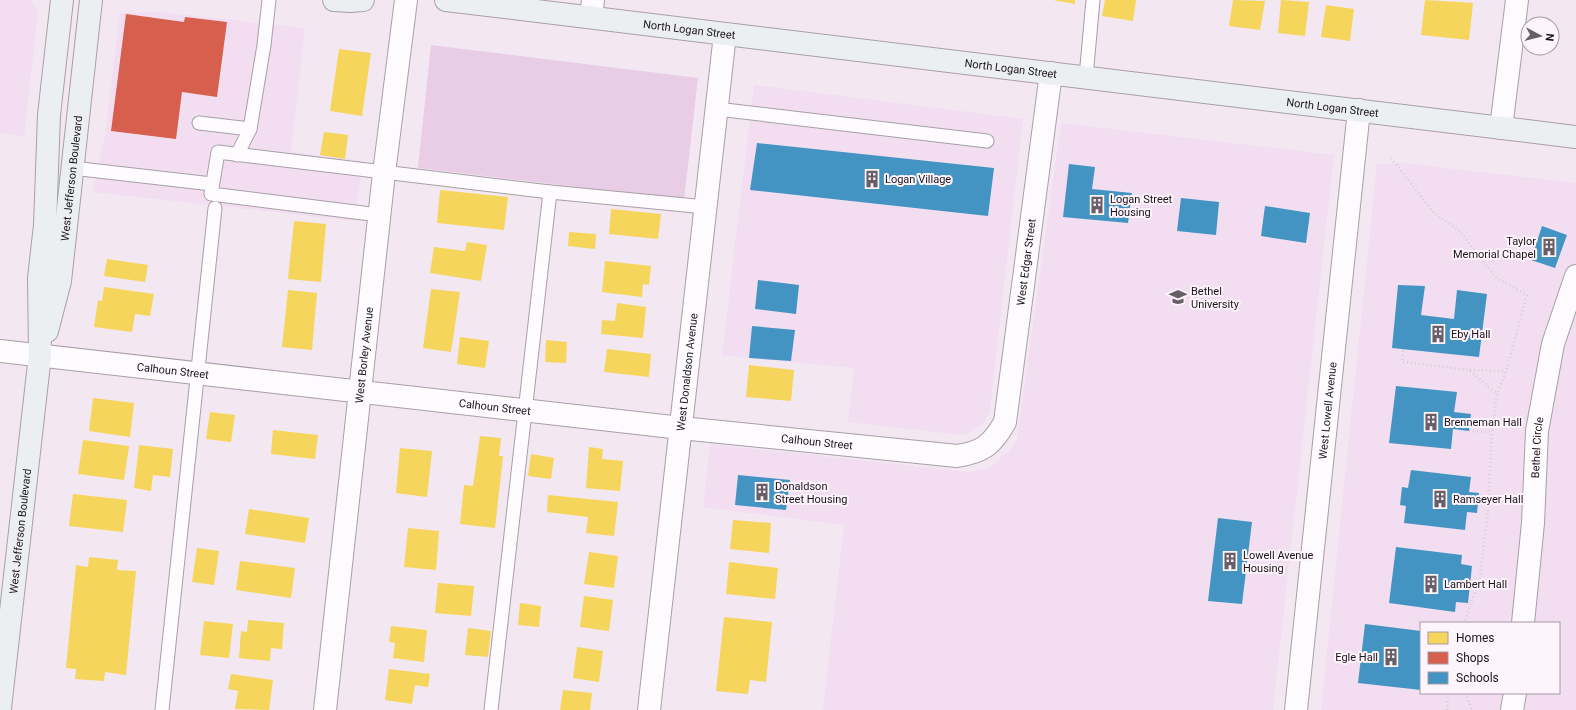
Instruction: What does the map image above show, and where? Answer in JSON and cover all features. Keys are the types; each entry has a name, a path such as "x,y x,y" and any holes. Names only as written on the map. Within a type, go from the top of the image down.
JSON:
{"street":[{"name":"West Jefferson Boulevard","path":"0,708 40,355 39,278 45,225 49,115 62,0"},
{"name":"West Jefferson Boulevard","path":"40,355 60,281 92,0"},
{"path":"334,0 363,0"},
{"name":"West Borley Avenue","path":"325,710 379,215 406,0"},
{"name":"North Logan Street","path":"446,0 592,9 726,34 1576,137"},
{"path":"1501,128 1517,0"},
{"name":"West Donaldson Avenue","path":"649,710 726,34"},
{"name":"West Edgar Street","path":"988,446 999,433 1005,422 1051,73"},
{"name":"West Lowell Avenue","path":"1296,710 1359,110"},
{"name":"Bethel Circle","path":"1523,622 1533,523 1537,431 1553,344 1576,276"},
{"name":"Calhoun Street","path":"0,351 525,411 957,456 972,454 988,446"},
{"path":"1512,710 1515,694"}],"lane":[{"path":"237,155 250,129 264,45 269,0"},
{"path":"1086,77 1093,0"},
{"path":"717,109 987,141"},
{"path":"199,123 250,129"},
{"path":"379,215 211,194 218,152 550,192 706,207"},
{"path":"72,168 212,184"},
{"path":"491,710 550,192"},
{"path":"162,710 215,208"}],"path":[{"path":"1391,158 1434,213 1459,230 1495,276 1527,294 1506,371 1497,394 1492,432 1488,511 1480,577 1464,622"},
{"path":"1403,350 1402,362 1469,370 1506,371"},
{"path":"1469,370 1497,394"},
{"path":"1469,431 1492,432"},
{"path":"1447,710 1448,694"},
{"path":"1465,694 1472,710"}],"shaded area":[{"path":"0,0 31,0 38,12 24,136 0,133"},
{"path":"158,12 305,28 291,152 363,161 355,221 93,192 105,134 120,13"},
{"path":"431,45 698,78 684,200 418,168"},
{"path":"754,85 1023,119 990,410 984,423 969,433 961,435 848,422 854,368 722,355"},
{"name":"Bethel University","path":"1061,123 1334,155 1273,710 823,710 844,525 703,507 710,444 969,472 987,469 1010,450 1017,439"},
{"path":"1402,163 1576,183 1576,710 1321,710 1377,164"}],"building: Homes":[{"path":"1053,0 1075,0 1075,4"},
{"path":"1105,0 1136,0 1133,21 1102,16"},
{"path":"1233,0 1265,1 1260,30 1229,26"},
{"path":"1281,0 1309,2 1305,36 1278,33"},
{"path":"1425,0 1473,3 1469,40 1421,35"},
{"path":"1326,5 1354,9 1350,41 1321,37"},
{"path":"339,49 371,53 362,116 330,111"},
{"path":"324,132 348,135 345,159 320,155"},
{"path":"440,190 508,197 504,230 437,223"},
{"path":"611,209 661,214 658,239 609,234"},
{"path":"294,221 326,224 321,282 288,279"},
{"path":"569,232 596,234 595,249 568,246"},
{"path":"467,242 487,245 481,281 430,273 434,247 465,251"},
{"path":"107,259 148,265 145,282 104,276"},
{"path":"605,261 651,266 649,285 643,284 642,297 602,292"},
{"path":"104,287 154,294 150,316 135,314 132,332 94,327 98,300 102,301"},
{"path":"431,289 460,292 451,352 423,348"},
{"path":"288,290 317,293 312,350 282,347"},
{"path":"617,303 646,307 643,338 601,334 602,320 615,321"},
{"path":"460,337 489,341 485,368 457,364"},
{"path":"546,340 567,342 566,363 545,362"},
{"path":"607,349 651,354 649,377 604,372"},
{"path":"749,365 794,370 791,401 746,397"},
{"path":"93,398 134,403 130,437 89,431"},
{"path":"210,412 235,415 231,442 206,439"},
{"path":"273,430 318,435 315,459 271,454"},
{"path":"480,436 501,438 499,456 503,456 495,528 460,524 464,485 473,486"},
{"path":"83,440 129,446 124,480 78,474"},
{"path":"139,445 173,449 170,477 153,475 151,491 134,488"},
{"path":"589,447 603,449 602,459 623,461 620,491 586,488"},
{"path":"400,448 432,451 427,497 396,493"},
{"path":"531,454 554,458 551,479 528,476"},
{"path":"73,494 127,500 123,532 69,526"},
{"path":"548,495 618,502 614,536 586,533 588,517 547,512"},
{"path":"249,509 309,518 305,543 245,534"},
{"path":"733,520 771,523 769,553 730,549"},
{"path":"408,528 439,531 436,570 404,567"},
{"path":"197,548 219,551 214,585 192,582"},
{"path":"589,552 618,556 614,588 584,584"},
{"path":"89,557 118,560 117,570 136,571 126,675 105,672 104,681 75,679 76,669 66,668 76,565 88,567"},
{"path":"240,561 295,568 291,598 236,590"},
{"path":"729,562 778,568 775,599 726,594"},
{"path":"438,583 474,586 471,616 435,613"},
{"path":"584,596 613,600 609,631 580,627"},
{"path":"520,603 541,606 539,627 518,625"},
{"path":"724,617 772,622 766,682 750,680 748,694 716,691"},
{"path":"248,620 284,623 282,649 271,648 270,661 239,658 241,631 247,632"},
{"path":"204,621 233,624 229,658 200,655"},
{"path":"391,626 427,630 424,662 393,658 395,643 389,642"},
{"path":"468,628 491,631 488,657 465,655"},
{"path":"577,647 603,651 599,682 573,678"},
{"path":"389,669 430,674 428,687 415,685 412,704 385,700"},
{"path":"231,674 273,680 269,710 235,709 238,691 228,689"},
{"path":"563,690 592,693 590,710 560,710"}],"building: Shops":[{"path":"126,14 184,22 185,17 227,22 217,97 182,92 176,139 111,131"}],"building: Schools":[{"name":"Logan Village","path":"757,143 994,168 988,216 750,190"},
{"name":"Logan Street Housing","path":"1069,164 1095,167 1092,189 1132,193 1128,223 1063,217"},
{"name":"Logan Street Housing","path":"1181,198 1219,202 1216,235 1177,231"},
{"path":"1265,206 1310,213 1306,243 1261,236"},
{"name":"Taylor Memorial Chapel","path":"1542,226 1567,235 1555,268 1531,260"},
{"path":"758,280 799,285 796,314 755,309"},
{"name":"Eby Hall","path":"1398,285 1425,286 1421,315 1454,319 1457,290 1487,294 1479,357 1392,348"},
{"path":"752,326 795,330 791,361 749,358"},
{"name":"Brenneman Hall","path":"1396,386 1457,392 1454,412 1471,414 1469,431 1453,429 1451,449 1389,443"},
{"name":"Ramseyer Hall","path":"1411,470 1471,477 1469,492 1479,493 1477,513 1467,512 1465,530 1404,523 1406,506 1400,505 1402,487 1408,488"},
{"name":"Donaldson Street Housing","path":"738,475 790,480 786,510 735,505"},
{"name":"Lowell Avenue Housing","path":"1218,518 1252,522 1242,604 1208,601"},
{"name":"Lambert Hall","path":"1396,547 1462,555 1461,564 1472,566 1468,603 1456,602 1455,612 1389,603"},
{"name":"Egle Hall","path":"1365,624 1420,631 1420,690 1358,683"}],"place":[{"name":"Logan Village","path":"872,179"},
{"name":"Logan Street Housing","path":"1097,205"},
{"name":"Taylor Memorial Chapel","path":"1549,247"},
{"name":"Bethel University","path":"1178,297"},
{"name":"Eby Hall","path":"1438,334"},
{"name":"Brenneman Hall","path":"1431,422"},
{"name":"Donaldson Street Housing","path":"762,492"},
{"name":"Ramseyer Hall","path":"1440,499"},
{"name":"Lowell Avenue Housing","path":"1230,561"},
{"name":"Lambert Hall","path":"1431,584"},
{"name":"Egle Hall","path":"1391,657"}]}
